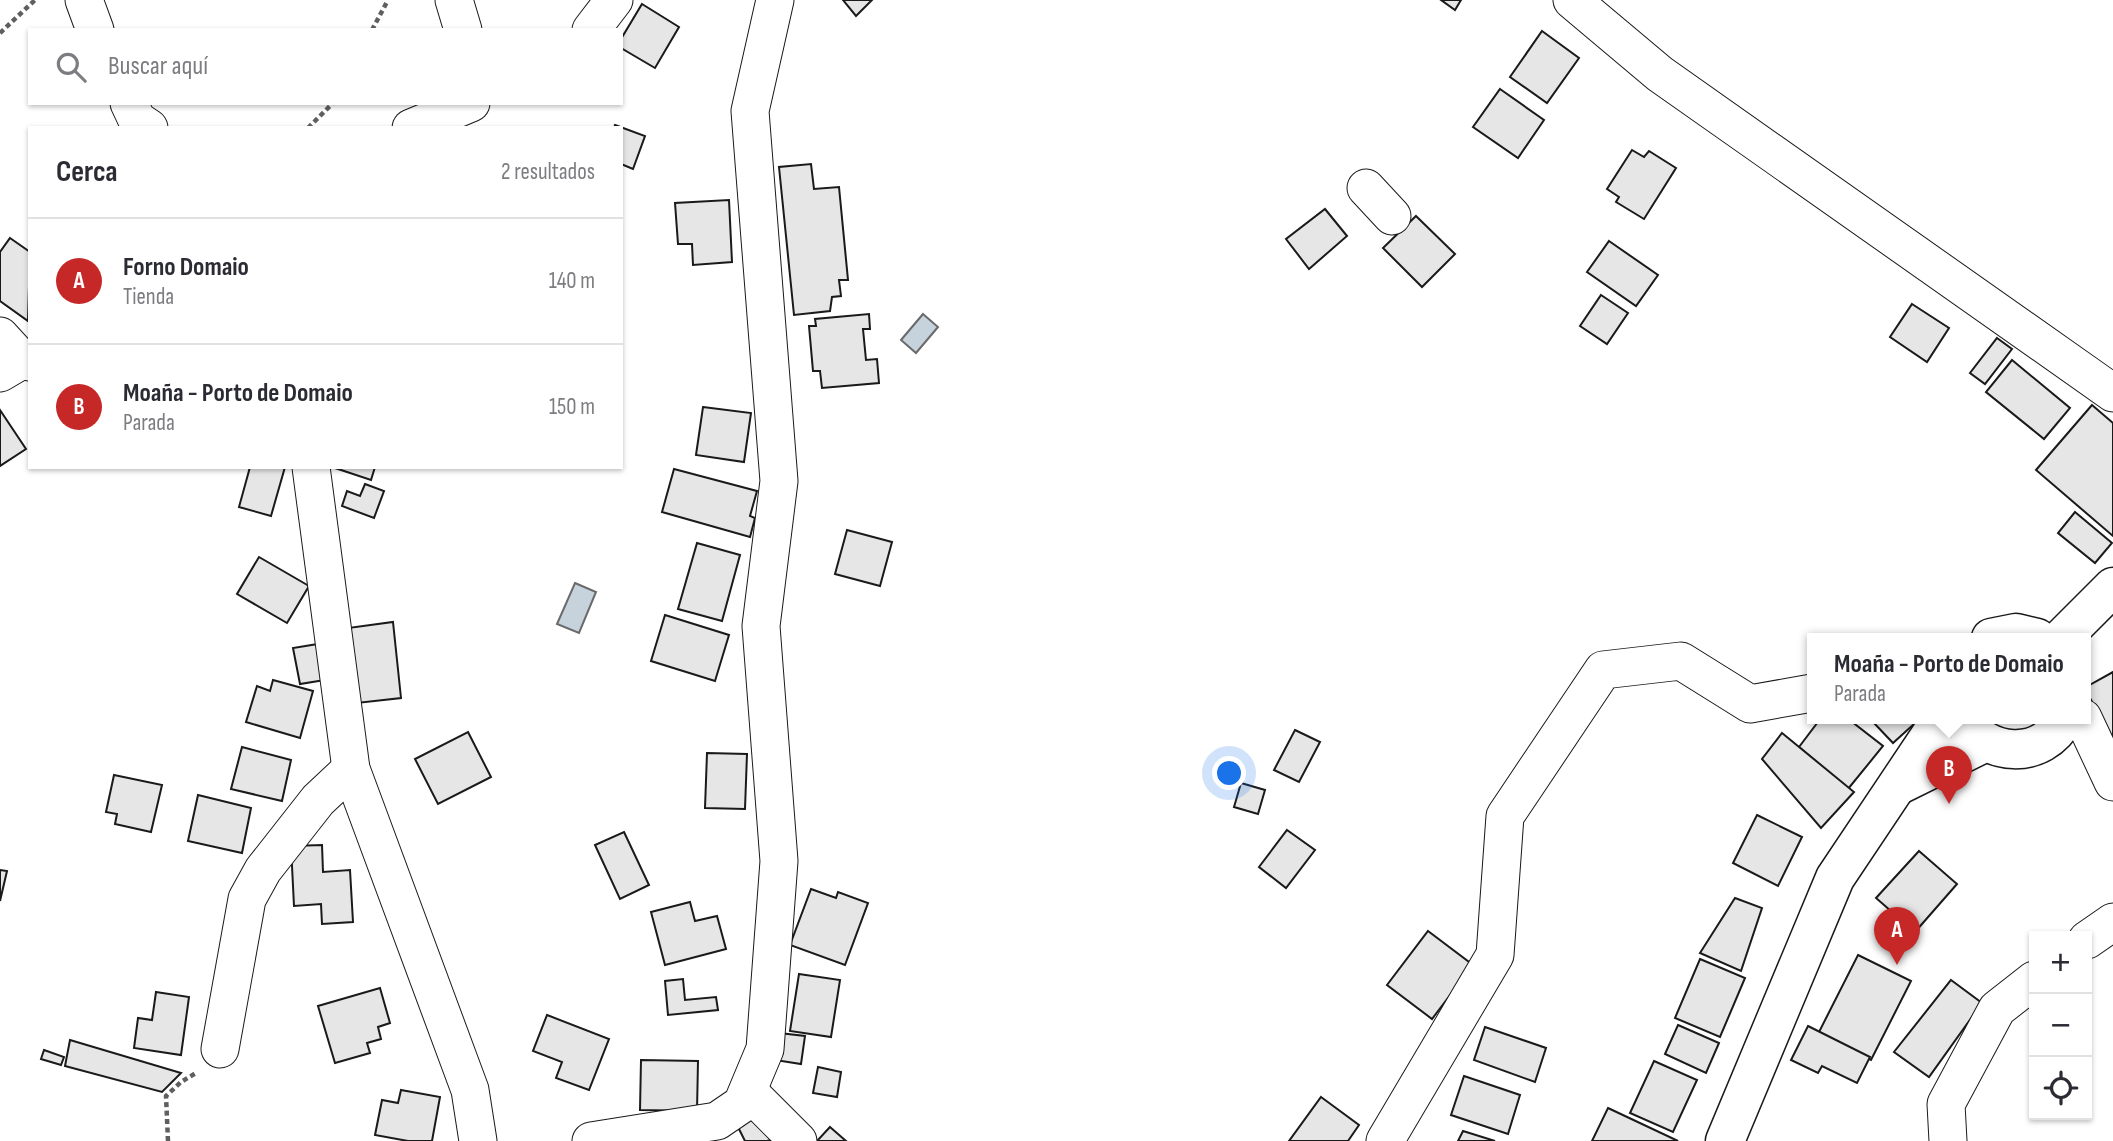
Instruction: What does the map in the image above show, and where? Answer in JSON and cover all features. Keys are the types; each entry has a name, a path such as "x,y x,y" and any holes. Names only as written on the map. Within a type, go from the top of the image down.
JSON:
{"main road":[{"path":"2067,633 2113,587"},
{"path":"1725,1141 1835,878 1900,785 1938,724"},
{"path":"1900,785 1972,731 2001,750 2021,751 2054,730"}],"street":[{"path":"83,0 94,28"},
{"path":"454,0 462,28"},
{"path":"593,28 614,0"},
{"path":"592,1141 717,1121 742,1104 765,1049 779,860 761,626 779,481 750,111 775,0"},
{"path":"1572,0 1660,74 2113,393"},
{"path":"130,105 137,120 146,126"},
{"path":"416,126 466,105"},
{"path":"1366,188 1392,216"},
{"path":"311,469 351,769 470,1090 478,1141"},
{"path":"1385,1141 1495,955 1505,816 1603,670 1681,661 1750,704 1807,694"},
{"path":"2086,724 2110,776"},
{"path":"2054,730 2110,776"},
{"path":"220,1049 247,899 262,870 318,800 351,769"},
{"path":"2092,937 2113,922"},
{"path":"1948,1141 1946,1104 1997,1009 2029,984"},
{"path":"749,1092 798,1141"}],"path":[{"path":"0,33 35,0"},
{"path":"373,28 388,0"},
{"path":"310,126 331,105"},
{"path":"168,1141 166,1096 181,1082 212,1065 220,1049"}],"shaded area":[{"path":"923,314 938,327 916,353 901,340"},
{"path":"575,583 596,592 579,633 557,624"}],"building":[{"path":"843,0 872,0 856,16"},
{"path":"1441,0 1461,0 1455,10"},
{"path":"642,4 679,27 655,68 623,49 623,36"},
{"path":"1542,31 1579,58 1547,103 1510,77"},
{"path":"1500,89 1544,120 1518,158 1473,127"},
{"path":"623,128 645,136 633,169 623,165"},
{"path":"1632,150 1644,157 1649,151 1676,168 1644,219 1616,202 1619,197 1607,189"},
{"path":"811,164 814,189 839,187 848,280 839,280 841,296 832,297 830,311 794,315 779,167"},
{"path":"729,200 732,262 693,265 692,244 678,244 675,203"},
{"path":"1325,209 1347,236 1309,269 1286,239"},
{"path":"1416,216 1455,254 1422,287 1383,248"},
{"path":"10,238 28,251 28,321 0,301 0,252"},
{"path":"1609,241 1658,275 1636,306 1587,272"},
{"path":"1601,295 1628,313 1607,344 1580,326"},
{"path":"1912,304 1949,328 1927,362 1890,337"},
{"path":"869,314 870,329 863,329 866,360 877,359 879,383 822,388 820,371 813,371 809,326 816,326 815,319"},
{"path":"1997,338 2012,349 1985,384 1970,373"},
{"path":"2012,360 2070,408 2044,439 1986,392"},
{"path":"2092,405 2113,423 2113,536 2036,470"},
{"path":"703,407 751,413 744,462 696,455"},
{"path":"0,410 26,449 0,466"},
{"path":"249,469 284,469 271,516 239,507"},
{"path":"338,469 374,469 371,480"},
{"path":"674,469 757,491 750,516 755,518 750,537 662,512"},
{"path":"365,484 384,491 374,518 342,506 347,491 360,496"},
{"path":"2075,512 2112,543 2095,563 2058,533"},
{"path":"847,530 892,542 880,586 835,574"},
{"path":"697,543 740,555 722,621 678,609"},
{"path":"259,557 309,586 287,623 237,594"},
{"path":"665,615 729,635 715,681 651,661"},
{"path":"393,622 401,698 357,703 348,628"},
{"path":"324,643 331,679 300,684 293,648"},
{"path":"2113,672 2113,739 2091,700 2091,684"},
{"path":"273,680 313,691 300,738 246,722 257,686 270,691"},
{"path":"1816,724 1855,724 1883,746 1848,789 1799,747"},
{"path":"1875,724 1914,724 1893,743"},
{"path":"1295,730 1320,742 1299,782 1274,770"},
{"path":"468,732 491,777 438,804 415,759"},
{"path":"1782,733 1854,792 1821,828 1762,759"},
{"path":"242,747 291,760 282,801 231,789"},
{"path":"707,753 747,754 745,809 705,808"},
{"path":"114,775 162,785 151,832 115,824 117,814 106,812"},
{"path":"1241,783 1265,790 1258,814 1234,807"},
{"path":"198,795 251,808 242,853 188,841"},
{"path":"1757,815 1802,837 1778,886 1733,863"},
{"path":"1287,830 1315,850 1286,888 1259,867"},
{"path":"624,832 649,885 620,899 595,845"},
{"path":"322,845 323,872 350,870 353,922 322,924 321,904 294,906 291,846"},
{"path":"1919,851 1957,884 1915,932 1876,898"},
{"path":"0,870 7,871 0,901"},
{"path":"811,889 836,898 838,892 868,903 845,965 790,945"},
{"path":"1735,898 1762,908 1741,971 1700,953"},
{"path":"690,902 695,921 717,916 726,949 665,965 651,912"},
{"path":"1428,931 1473,965 1432,1019 1387,985"},
{"path":"1858,955 1911,981 1871,1060 1818,1034"},
{"path":"1700,959 1745,978 1720,1037 1675,1018"},
{"path":"799,974 840,980 831,1037 790,1031"},
{"path":"683,979 685,1000 716,997 718,1010 668,1015 665,981"},
{"path":"1951,980 1982,1003 1929,1077 1894,1052"},
{"path":"380,988 390,1023 378,1027 381,1039 367,1043 370,1053 335,1063 318,1006"},
{"path":"156,992 189,997 181,1055 134,1048 138,1018 152,1020"},
{"path":"547,1015 609,1039 589,1090 556,1078 562,1062 533,1051"},
{"path":"1678,1025 1719,1043 1706,1073 1665,1054"},
{"path":"1808,1026 1870,1057 1857,1083 1822,1066 1818,1073 1791,1060"},
{"path":"1485,1027 1546,1048 1535,1082 1474,1060"},
{"path":"779,1033 805,1036 801,1064 775,1060"},
{"path":"70,1040 181,1073 162,1092 65,1066"},
{"path":"44,1050 64,1057 61,1065 41,1059"},
{"path":"641,1060 698,1061 697,1111 640,1110"},
{"path":"1654,1061 1697,1080 1673,1132 1630,1113"},
{"path":"818,1067 841,1072 837,1097 813,1093"},
{"path":"1464,1076 1520,1095 1508,1134 1451,1115"},
{"path":"401,1090 440,1097 432,1141 408,1141 375,1135 382,1100 398,1103"},
{"path":"1321,1097 1359,1125 1348,1141 1289,1141"},
{"path":"1608,1108 1678,1141 1592,1141"},
{"path":"759,1114 781,1137 767,1141 745,1141 738,1127"},
{"path":"830,1127 846,1141 817,1141"},
{"path":"1463,1131 1495,1141 1458,1141"}],"place":[{"name":"Moaña - Porto de Domaio","path":"1949,804"},
{"name":"Forno Domaio","path":"1897,965"}]}
